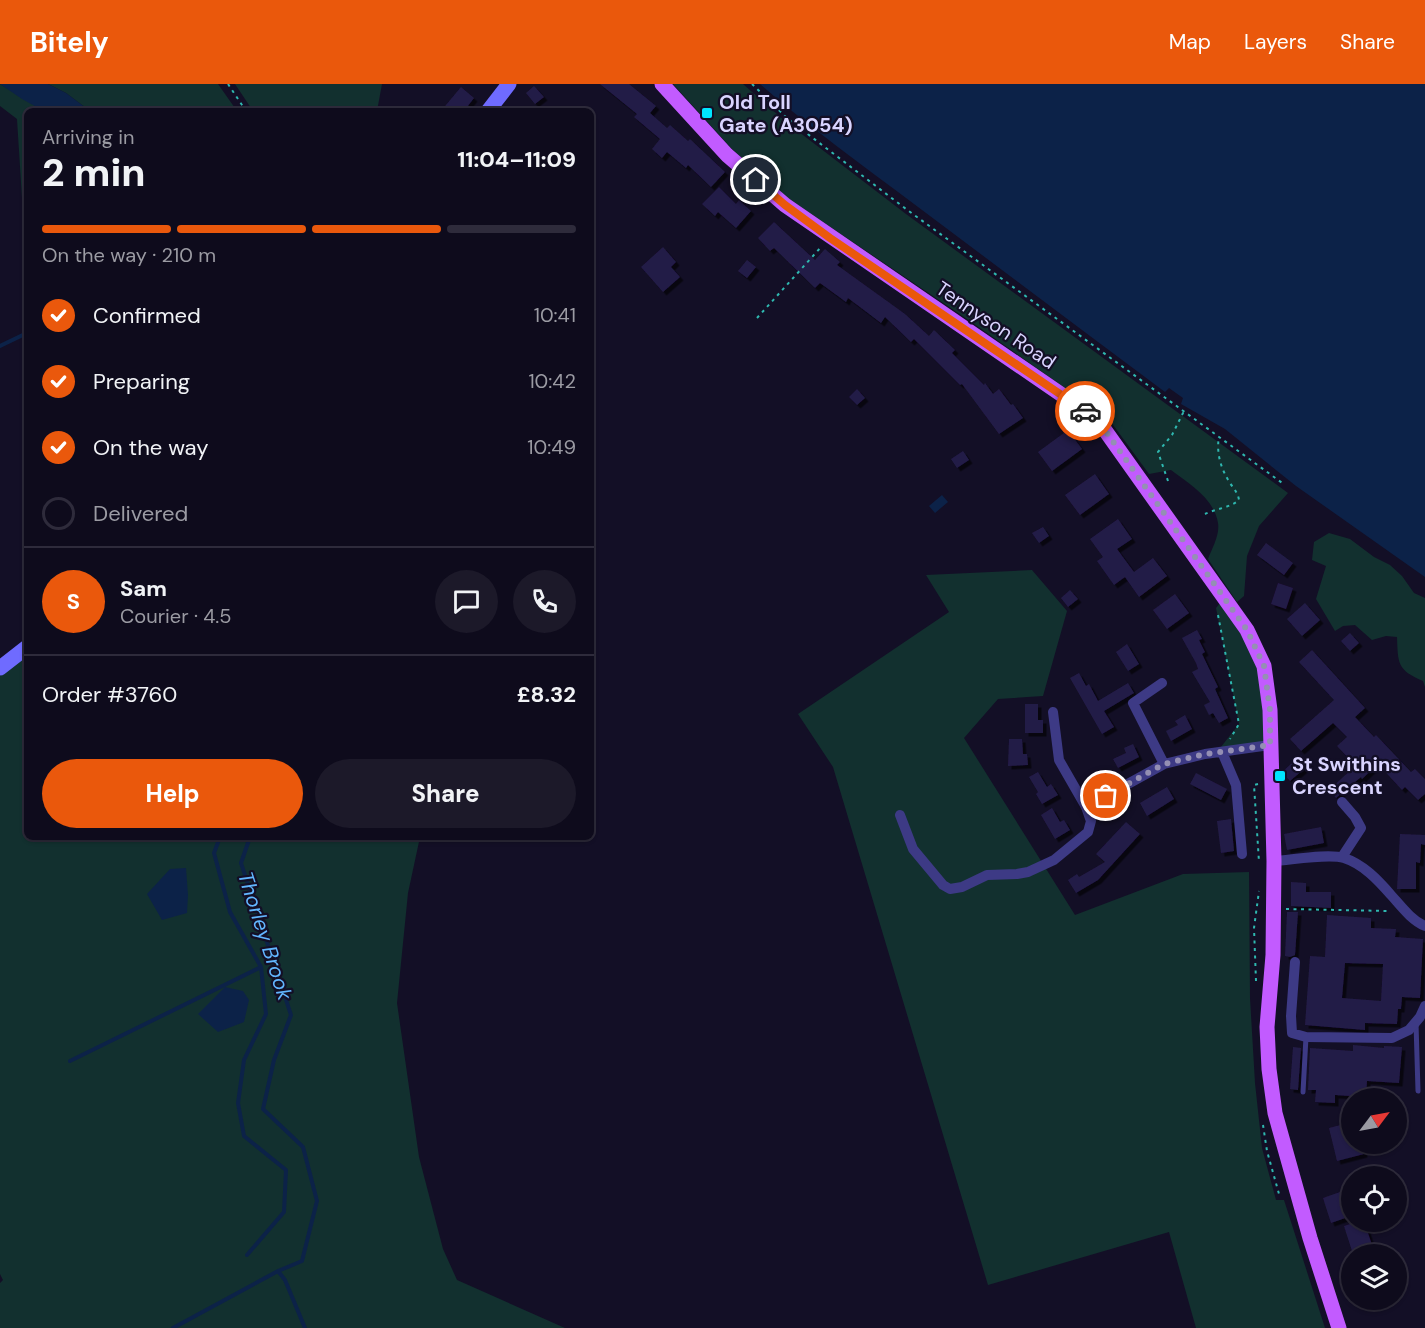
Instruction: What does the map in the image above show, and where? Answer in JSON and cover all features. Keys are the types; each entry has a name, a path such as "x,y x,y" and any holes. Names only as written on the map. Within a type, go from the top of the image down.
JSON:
{"main road":[{"path":"490,108 509,84"},
{"name":"Tennyson Road","path":"662,84 726,155 785,205 1097,419 1247,630 1264,666 1270,710 1274,861 1273,955 1268,1027 1269,1069 1275,1113 1310,1238 1339,1328"},
{"path":"0,668 24,649"}],"street":[{"path":"1162,683 1133,702 1164,764"},
{"path":"900,815 913,849 943,885 950,889 957,889 987,875 1017,874 1038,868 1054,860 1088,832 1091,821 1086,807 1059,760 1053,712"},
{"path":"1086,807 1164,764 1219,752 1270,745"},
{"path":"1219,752 1236,785 1242,854"},
{"path":"1342,802 1361,828 1342,857"},
{"path":"1274,861 1342,857 1362,867 1404,910 1419,924 1425,926"},
{"path":"1295,962 1292,1033 1306,1037 1392,1038 1409,1030 1425,1006"}],"lane":[{"path":"1416,1022 1418,1091"},
{"path":"1303,1092 1306,1037"}],"path":[{"path":"228,84 244,108"},
{"path":"752,84 788,119 906,209 1285,485"},
{"path":"757,318 830,238"},
{"path":"1168,481 1158,452 1172,435 1185,411"},
{"path":"1206,514 1219,507 1235,504 1239,500 1238,493 1221,466 1217,447 1219,437"},
{"path":"1219,752 1239,724 1216,608 1225,597"},
{"path":"1273,908 1367,912 1404,910"}],"green space":[{"path":"0,84 39,108 24,108 24,216 17,119 0,106"},
{"path":"48,84 218,84 235,108 86,108 66,93"},
{"path":"235,84 382,84 378,108 251,108"},
{"path":"673,84 743,84 786,122 906,214 1288,493 1259,526 1247,556 1244,596 1237,602 1208,559 1217,537 1218,523 1212,506 1200,492 1171,470 1149,474 1108,418 967,319 789,199 732,149"},
{"path":"1329,533 1350,539 1374,557 1390,565 1402,576 1414,593 1425,598 1425,687 1423,681 1408,673 1401,665 1397,637 1386,636 1372,640 1355,625 1343,626 1335,631 1316,599 1326,566 1312,560 1314,542"},
{"path":"1032,570 1067,611 1043,696 998,699 964,738 1075,915 1183,874 1249,872 1250,998 1262,1148 1276,1200 1284,1200 1325,1328 1196,1328 1169,1232 988,1285 833,767 798,714 949,612 926,575"},
{"path":"1225,597 1258,652 1270,745 1217,752 1239,724 1216,608"},
{"path":"24,656 24,840 419,840 408,893 397,1003 419,1157 443,1249 457,1280 565,1328 0,1328 0,1283 3,1280 0,1274 0,676"}],"water":[{"path":"0,84 48,84 66,93 86,108 38,108"},
{"path":"760,84 1425,84 1425,577 1296,486 1225,429 1181,404 1183,398 1169,388 1165,392 836,146"},
{"path":"942,495 948,502 935,513 929,506"},
{"path":"186,868 187,913 162,920 147,894 170,869"},
{"path":"225,987 243,991 249,1000 244,1022 218,1032 198,1014"}],"building":[{"path":"600,84 629,84 656,106 650,113 667,128 670,125 688,141 690,139 725,172 711,187 688,165 686,168 667,152 662,158 652,149 660,139 634,117 637,114"},
{"path":"534,86 544,97 535,104 526,93"},
{"path":"461,87 474,98 466,108 444,108"},
{"path":"719,187 736,204 739,200 751,211 736,228 718,212 715,216 702,204"},
{"path":"774,222 815,260 825,249 840,262 837,265 905,314 929,336 934,330 955,350 952,353 984,385 985,383 993,394 999,389 1023,418 999,434 962,384 960,385 914,339 911,342 885,317 881,323 848,298 846,302 820,283 815,288 774,248 770,251 758,238"},
{"path":"663,247 676,262 671,267 680,277 663,292 641,267"},
{"path":"747,260 756,267 747,278 738,271"},
{"path":"857,389 865,398 857,405 849,397"},
{"path":"1068,430 1082,449 1052,471 1038,452"},
{"path":"963,451 969,460 957,468 951,459"},
{"path":"1095,474 1109,494 1080,515 1065,495"},
{"path":"1118,519 1132,539 1117,549 1134,572 1153,558 1167,576 1139,597 1125,577 1114,585 1097,561 1103,557 1090,539"},
{"path":"1043,527 1049,536 1039,543 1032,533"},
{"path":"1266,543 1293,563 1284,575 1257,555"},
{"path":"1278,583 1293,588 1286,609 1271,604"},
{"path":"1070,590 1078,599 1068,607 1061,598"},
{"path":"1175,594 1189,613 1167,629 1153,610"},
{"path":"1305,603 1320,620 1302,636 1287,619"},
{"path":"1197,630 1205,652 1202,654 1218,687 1215,689 1228,718 1219,723 1213,713 1209,715 1204,705 1210,702 1192,672 1198,669 1182,638"},
{"path":"1350,633 1359,643 1350,651 1341,641"},
{"path":"1127,644 1139,664 1128,671 1116,652"},
{"path":"1312,650 1365,708 1355,717 1374,737 1376,735 1411,772 1415,769 1425,779 1425,794 1418,800 1405,787 1402,790 1378,764 1336,798 1329,790 1353,768 1351,767 1354,764 1337,746 1347,737 1333,723 1301,751 1290,739 1334,700 1299,662"},
{"path":"1079,673 1086,686 1089,684 1098,701 1128,683 1134,693 1104,711 1114,727 1102,734 1070,678"},
{"path":"1025,704 1038,704 1038,720 1043,720 1043,733 1025,733"},
{"path":"1185,715 1192,729 1171,741 1166,731 1178,725 1175,721"},
{"path":"1009,739 1022,739 1023,754 1027,754 1028,765 1008,766"},
{"path":"1133,744 1139,757 1118,768 1113,759 1126,753 1124,748"},
{"path":"1301,755 1310,764 1290,781 1282,772"},
{"path":"1038,772 1047,787 1051,784 1058,795 1042,804 1029,777"},
{"path":"1196,773 1227,789 1221,800 1190,784"},
{"path":"1167,787 1174,799 1147,816 1140,803"},
{"path":"1052,808 1060,822 1064,820 1070,830 1055,839 1041,815"},
{"path":"1231,819 1234,851 1221,853 1217,821"},
{"path":"1126,822 1140,834 1098,880 1076,893 1068,880 1077,874 1079,877 1105,862 1096,854"},
{"path":"1321,827 1324,843 1287,850 1284,834"},
{"path":"1400,834 1425,835 1425,845 1421,844 1420,863 1416,862 1416,889 1397,889"},
{"path":"1291,882 1306,883 1306,892 1331,892 1331,908 1291,906"},
{"path":"1287,912 1298,912 1295,955 1290,957 1285,956"},
{"path":"1327,915 1371,918 1371,928 1396,929 1395,937 1423,939 1420,998 1402,997 1397,1024 1365,1023 1365,1030 1305,1025 1310,956 1325,957","holes":["1345,963 1383,964 1381,1001 1342,998"]},
{"path":"1353,1045 1402,1047 1399,1083 1367,1081 1367,1088 1341,1088 1341,1095 1335,1095 1335,1103 1315,1102 1316,1090 1308,1090 1310,1048 1353,1051"},
{"path":"1293,1047 1301,1048 1298,1090 1290,1089"},
{"path":"1341,1125 1341,1154 1364,1154 1337,1161 1329,1128"},
{"path":"1340,1192 1341,1219 1331,1223 1323,1198"},
{"path":"1346,1232 1368,1232 1372,1244 1350,1244"}],"waterway":[{"path":"0,346 24,334"},
{"path":"219,840 214,853 230,912 261,967 266,1014 244,1060 238,1103 244,1136 286,1170 284,1212 247,1255"},
{"name":"Thorley Brook","path":"173,1328 278,1271 302,1261 317,1201 303,1147 263,1109 274,1060 291,1015 241,863 249,840"},
{"path":"70,1061 261,967"},
{"path":"278,1271 285,1280 305,1328"}],"way so far":[{"path":"1085,411 1097,419 1247,630 1264,666 1270,710 1270,745 1205,754 1164,764 1106,796"}],"place":[{"name":"Old Toll Gate (A3054)","path":"707,113"},
{"name":"St Swithins Crescent","path":"1280,776"}],"route":[{"path":"756,180 830,238 1085,411"}]}
